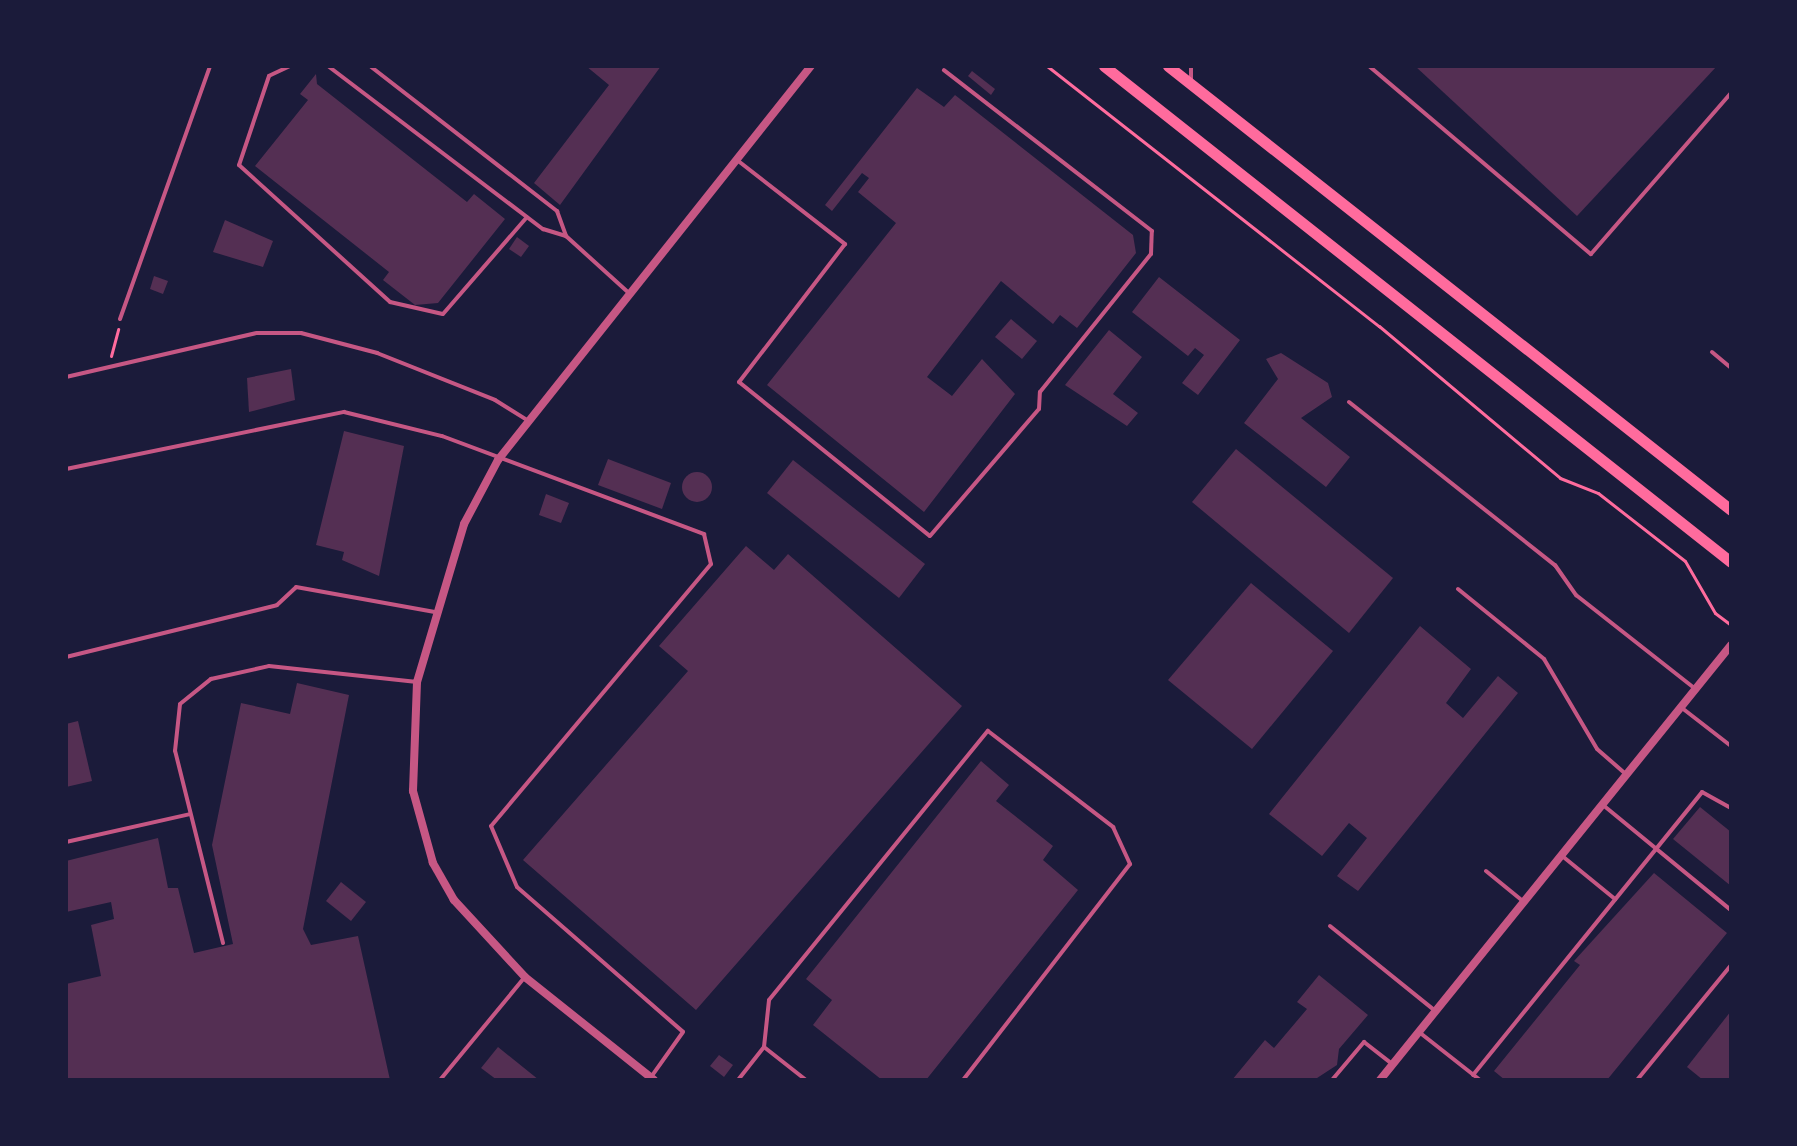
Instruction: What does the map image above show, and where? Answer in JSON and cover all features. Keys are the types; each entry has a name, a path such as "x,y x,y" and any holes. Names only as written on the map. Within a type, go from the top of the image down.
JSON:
{"main road":[{"path":"1104,66 1731,562"},
{"path":"1168,66 1731,510"}],"street":[{"path":"652,1079 525,977 462,910 433,863 413,791 417,682 435,612 464,524 498,460 811,66"},
{"path":"1380,1080 1731,645"}],"lane":[{"path":"120,319 210,66"},
{"path":"290,66 269,76 239,165 390,302 443,314 527,217"},
{"path":"328,66 527,217 566,236 630,294"},
{"path":"370,66 557,211 566,236"},
{"path":"1191,66 1192,86"},
{"path":"1369,66 1591,254 1731,93"},
{"path":"735,158 845,244 739,382 930,536 1039,409 1040,392 1151,254 1152,231 944,70"},
{"path":"66,377 110,364 257,333 301,333 377,353 495,400 528,421"},
{"path":"1712,352 1731,368"},
{"path":"1349,402 1555,565 1576,595 1696,689"},
{"path":"66,469 344,412 442,436 498,460 704,534 711,564 491,826 517,887 683,1032 652,1079"},
{"path":"66,657 277,605 296,587 435,612"},
{"path":"1458,589 1544,659 1597,749 1626,774"},
{"path":"223,943 175,751 180,704 211,679 269,666 417,682"},
{"path":"1681,707 1731,746"},
{"path":"738,1080 764,1047 769,1000 988,731 1113,827 1130,864 963,1080"},
{"path":"1473,1075 1702,792 1731,808"},
{"path":"1602,804 1731,910"},
{"path":"66,842 190,814"},
{"path":"1561,855 1615,899"},
{"path":"1486,871 1524,902"},
{"path":"1330,926 1436,1011"},
{"path":"1637,1080 1731,965"},
{"path":"440,1080 525,977"},
{"path":"1419,1032 1480,1080"},
{"path":"1332,1080 1364,1042 1392,1064"},
{"path":"764,1047 806,1080"}],"path":[{"path":"1047,66 1379,326 1560,478 1598,493 1685,561 1715,613 1731,625"},
{"path":"110,364 120,319"}],"building":[{"path":"586,66 661,66 560,205 534,183 609,85"},
{"path":"1415,66 1717,66 1577,216"},
{"path":"972,71 995,89 991,95 968,76"},
{"path":"316,74 317,84 467,202 474,194 505,219 438,303 415,305 383,280 389,272 255,166 308,100 300,94"},
{"path":"917,88 944,107 955,95 1133,235 1136,253 1077,328 1060,315 1053,324 1001,281 927,377 952,396 982,359 1015,394 924,512 767,385 896,223 858,192 869,178 862,173 832,211 825,205"},
{"path":"225,220 273,241 263,267 213,252"},
{"path":"517,237 529,246 521,257 509,249"},
{"path":"154,276 168,281 163,294 150,289"},
{"path":"1159,277 1240,340 1198,395 1182,383 1204,355 1195,348 1188,356 1132,312"},
{"path":"1011,319 1037,341 1022,359 995,337"},
{"path":"1109,330 1142,357 1113,394 1138,413 1127,426 1065,385"},
{"path":"1281,353 1328,383 1332,397 1301,418 1350,457 1326,487 1244,423 1278,379 1266,359"},
{"path":"291,369 295,400 249,412 247,378"},
{"path":"344,431 404,446 379,576 342,560 344,552 316,545"},
{"path":"1236,449 1393,578 1349,633 1192,502"},
{"path":"608,459 671,483 662,509 598,485"},
{"path":"793,460 925,564 899,598 767,493"},
{"path":"697,472 708,476 712,487 708,498 697,502 686,498 682,487 686,476"},
{"path":"546,494 569,503 561,523 539,515"},
{"path":"746,546 774,570 788,554 962,706 696,1010 523,860 688,671 659,646"},
{"path":"1251,583 1333,651 1252,749 1168,680"},
{"path":"1420,626 1471,669 1446,703 1463,718 1498,676 1518,693 1358,891 1337,876 1367,838 1349,823 1322,856 1269,814"},
{"path":"297,683 349,695 303,929 311,945 358,936 390,1080 66,1080 66,984 101,976 91,925 114,919 111,902 66,912 66,861 158,838 168,888 178,888 194,953 233,944 212,845 241,703 290,714"},
{"path":"78,721 92,781 66,787 66,724"},
{"path":"981,761 1009,785 996,801 1053,846 1043,860 1078,890 926,1080 882,1080 813,1025 832,1000 806,979"},
{"path":"1700,807 1731,832 1731,886 1673,839"},
{"path":"1654,873 1727,933 1607,1080 1505,1080 1494,1071 1580,965 1574,961"},
{"path":"341,882 366,902 351,921 326,901"},
{"path":"1319,975 1368,1015 1339,1049 1337,1065 1314,1080 1232,1080 1265,1040 1274,1048 1307,1009 1297,1002"},
{"path":"1731,1011 1731,1080 1703,1080 1687,1067"},
{"path":"498,1047 539,1080 497,1080 481,1068"},
{"path":"719,1055 733,1065 724,1077 710,1066"}]}
